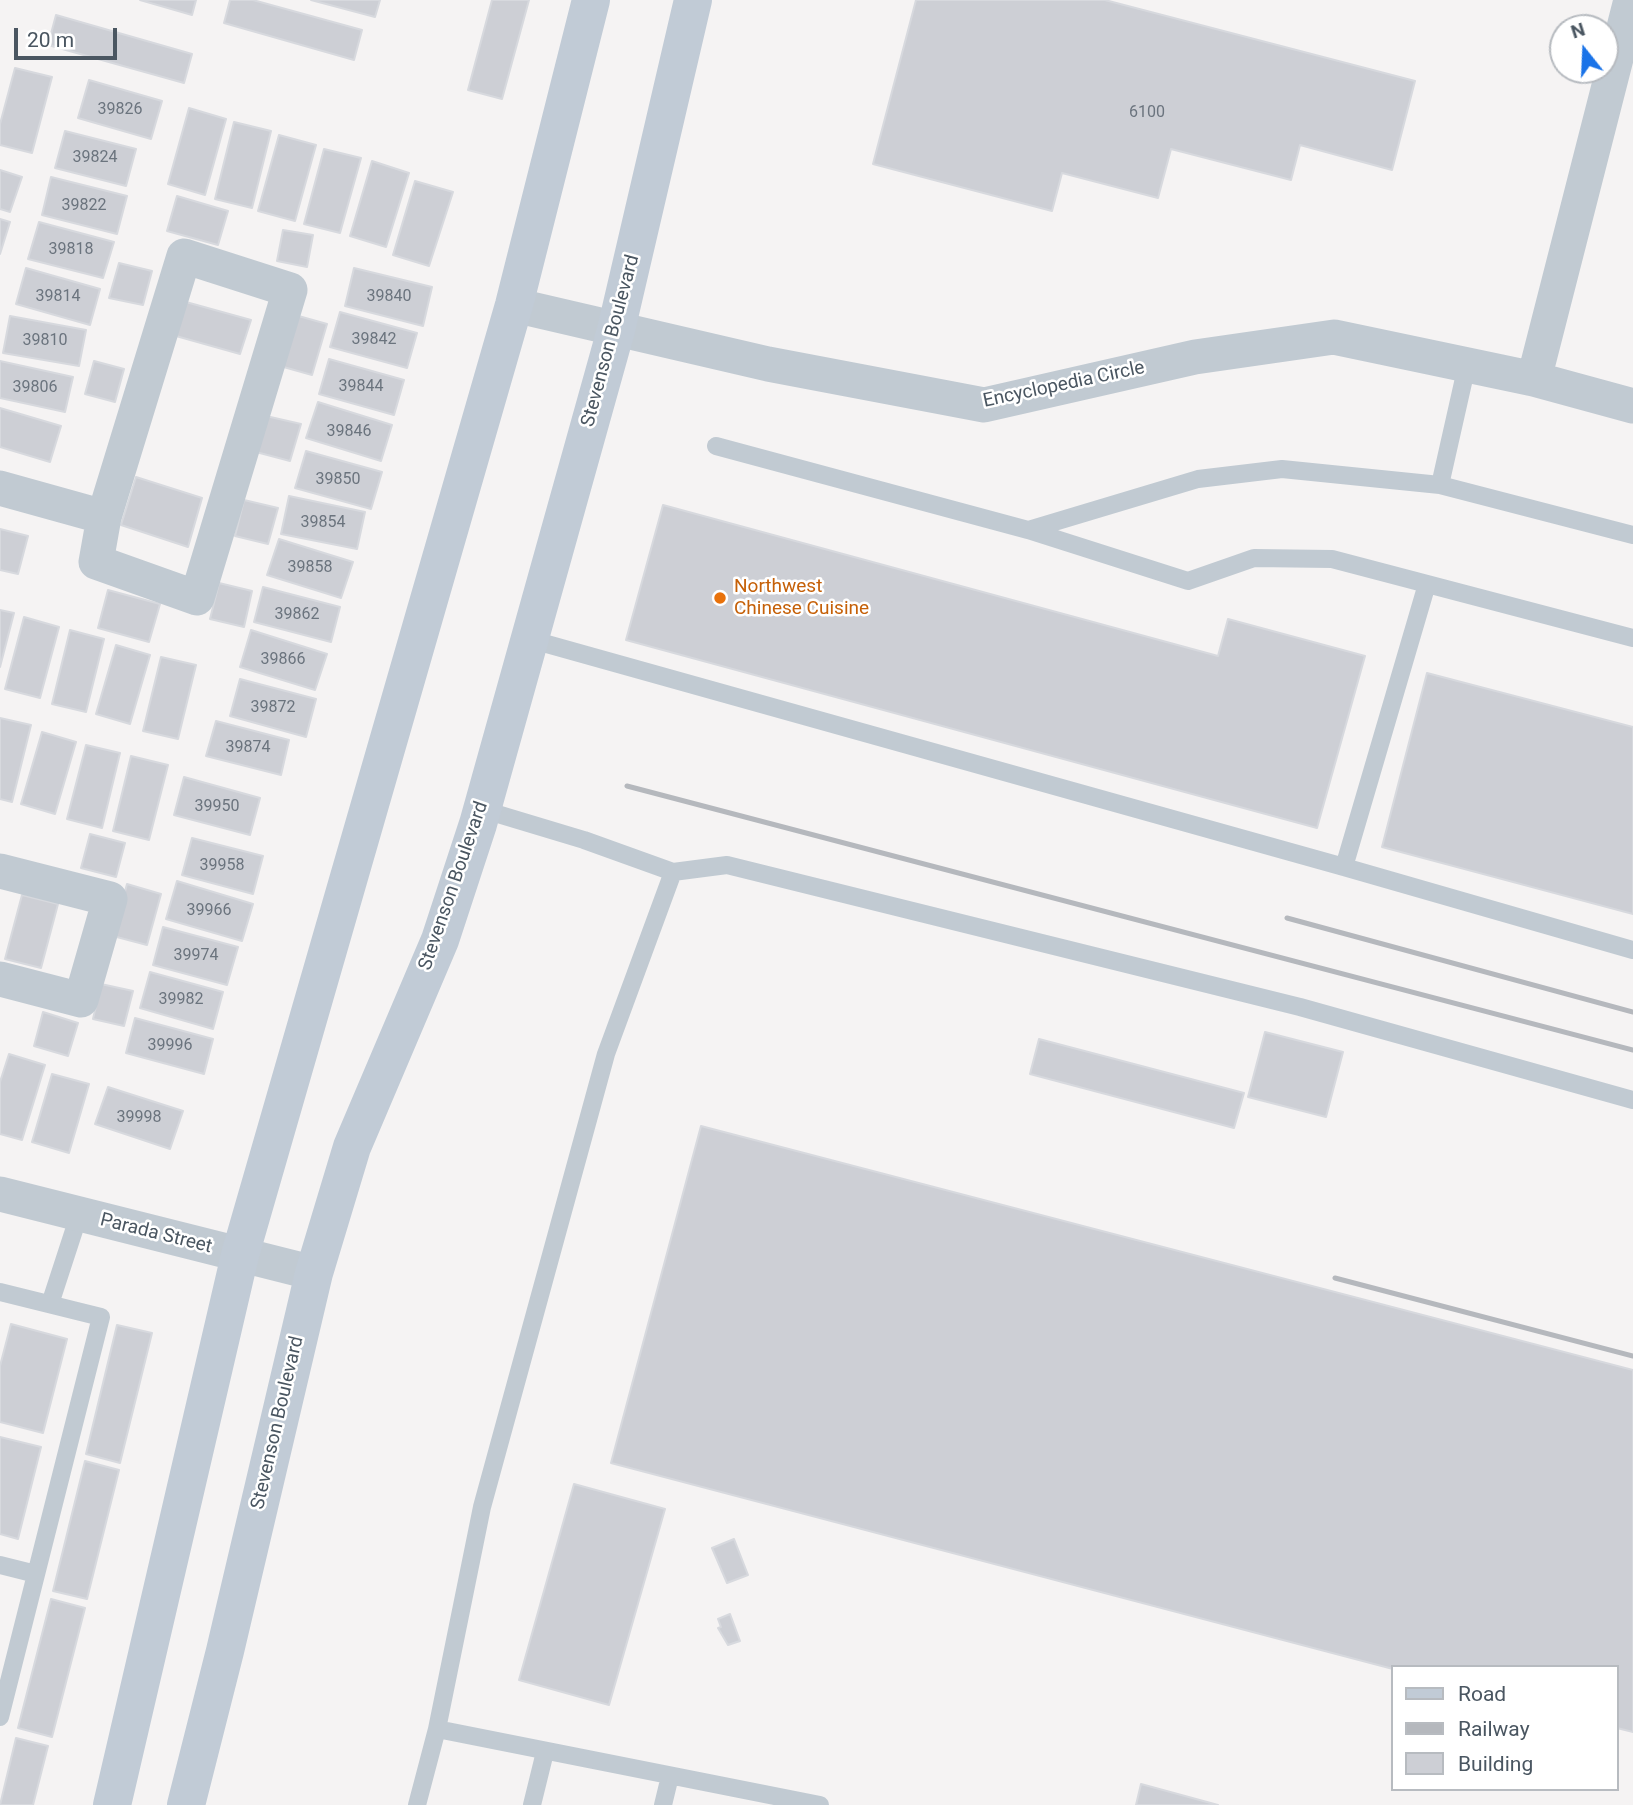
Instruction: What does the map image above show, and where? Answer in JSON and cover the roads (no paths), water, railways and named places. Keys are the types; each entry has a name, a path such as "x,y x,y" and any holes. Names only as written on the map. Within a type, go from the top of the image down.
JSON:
{"main road":[{"path":"112,1805 240,1255 514,305 591,0"},
{"name":"Stevenson Boulevard","path":"186,1805 225,1651 313,1273 352,1147 440,940 481,809 616,330 693,0"}],"street":[{"path":"1534,379 1631,0"},
{"path":"184,257 290,290 197,598 96,562 104,517 184,257"},
{"name":"Encyclopedia Circle","path":"514,305 768,364 984,405 1195,357 1334,337 1534,379 1633,406"},
{"path":"0,488 104,517"},
{"path":"0,871 110,899 81,1000 0,979"},
{"name":"Parada Street","path":"0,1194 313,1273"}],"lane":[{"path":"1440,485 1467,365"},
{"path":"716,446 1028,530 1188,581 1254,558 1332,559 1633,638"},
{"path":"1028,530 1198,479 1282,468 1440,485 1633,535"},
{"path":"1344,867 1427,584"},
{"path":"528,639 1633,950"},
{"path":"481,809 584,840 673,872 727,865 1300,1007 1633,1100"},
{"path":"417,1805 437,1729 482,1507 598,1081 673,872"},
{"path":"50,1304 79,1215"},
{"path":"0,1292 101,1317 0,1717"},
{"path":"0,1565 36,1574"},
{"path":"437,1729 820,1805"},
{"path":"532,1805 545,1752"},
{"path":"663,1805 670,1776"}],"railway":[{"path":"627,786 1633,1050"},
{"path":"1287,918 1633,1012"},
{"path":"1335,1278 1633,1356"}],"place":[{"name":"Northwest Chinese Cuisine","path":"720,598"}]}
